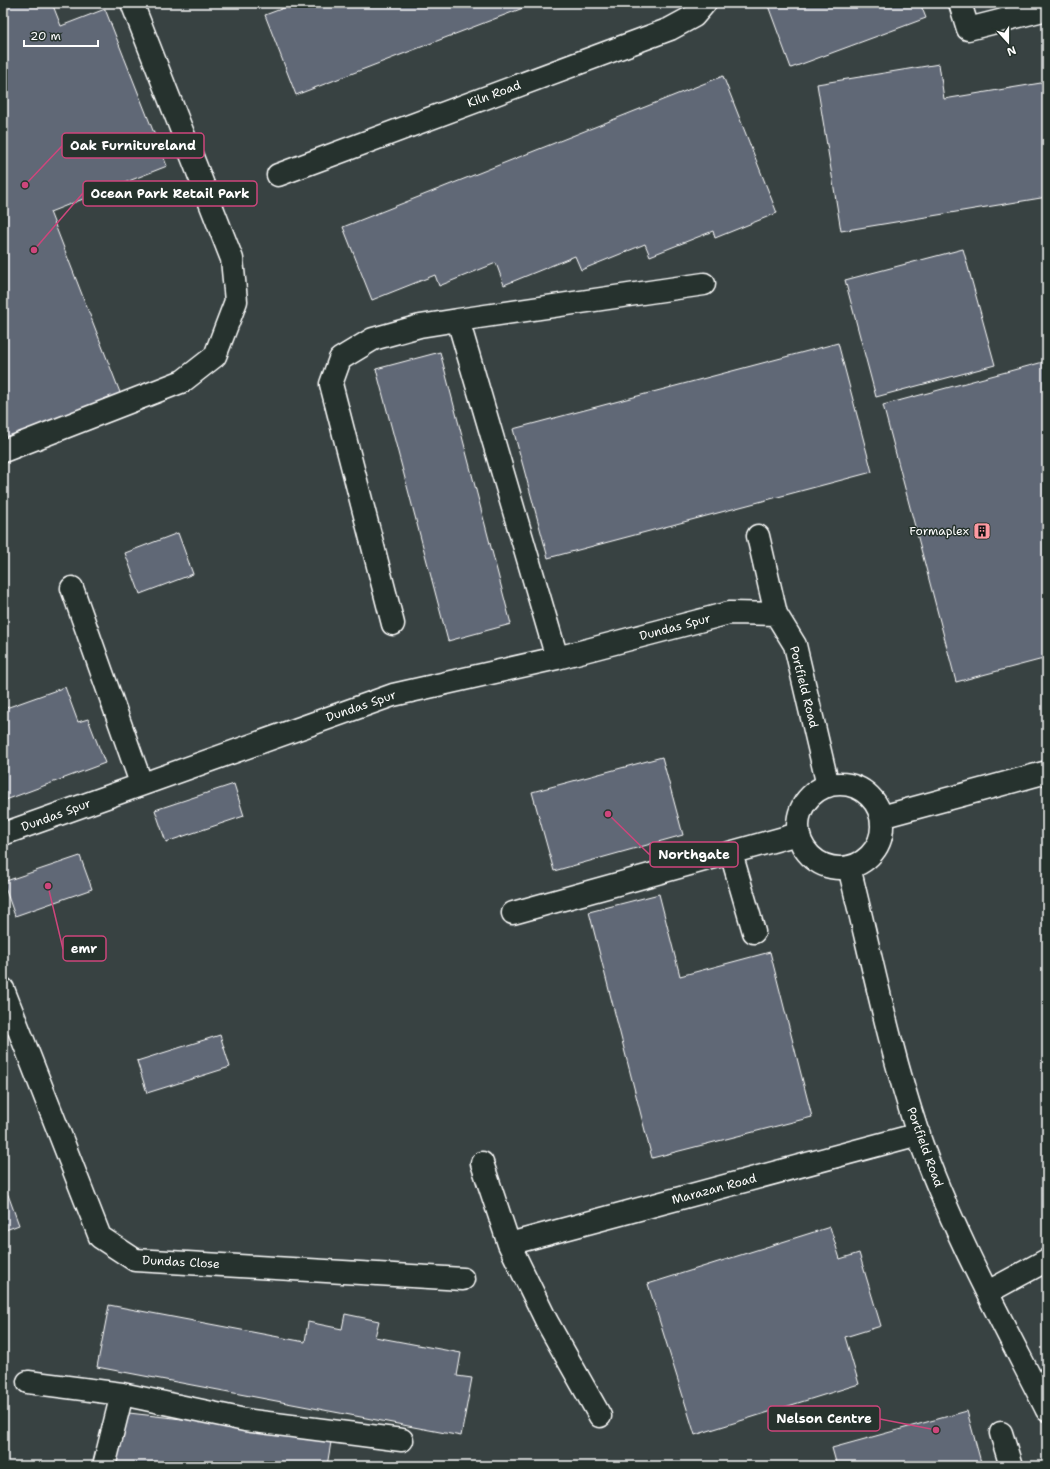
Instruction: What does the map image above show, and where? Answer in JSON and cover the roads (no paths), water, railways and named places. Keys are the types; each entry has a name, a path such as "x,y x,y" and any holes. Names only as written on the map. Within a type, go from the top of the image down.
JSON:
{"street":[{"path":"3,451 183,381 215,356 236,300 232,259 132,3"},
{"name":"Kiln Road","path":"278,175 670,29 694,16 705,3"},
{"path":"960,3 968,29 1047,9"},
{"path":"393,624 331,384 340,359 373,339 420,326 704,284"},
{"path":"458,320 557,658"},
{"name":"Portfield Road","path":"758,536 776,614 795,645 828,786"},
{"path":"72,588 141,783"},
{"name":"Dundas Spur","path":"3,834 141,783 393,695 557,658 729,613 776,614"},
{"path":"881,817 1047,772"},
{"path":"843,784 857,788 869,796 878,808 881,817 882,832 877,846 868,857 850,867 835,868 821,864 809,855 801,843 798,834 798,819 803,806 812,794 828,786 843,784"},
{"path":"513,913 798,834"},
{"path":"724,855 754,932"},
{"name":"Portfield Road","path":"850,867 900,1074 919,1134 941,1193 988,1292 1047,1410"},
{"name":"Dundas Close","path":"3,989 100,1237 135,1260 463,1279"},
{"name":"Marazan Road","path":"509,1244 919,1134"},
{"path":"482,1163 509,1244 547,1322 600,1416"},
{"path":"988,1292 1047,1260"},
{"path":"28,1382 122,1394 245,1420 402,1440"},
{"path":"104,1466 122,1394"},
{"path":"1001,1433 1011,1466"}],"place":[{"name":"Oak Furnitureland","path":"25,185"},
{"name":"Ocean Park Retail Park","path":"34,250"},
{"name":"Formaplex","path":"982,531"},
{"name":"Northgate","path":"608,814"},
{"name":"emr","path":"48,886"},
{"name":"Nelson Centre","path":"936,1430"}]}
